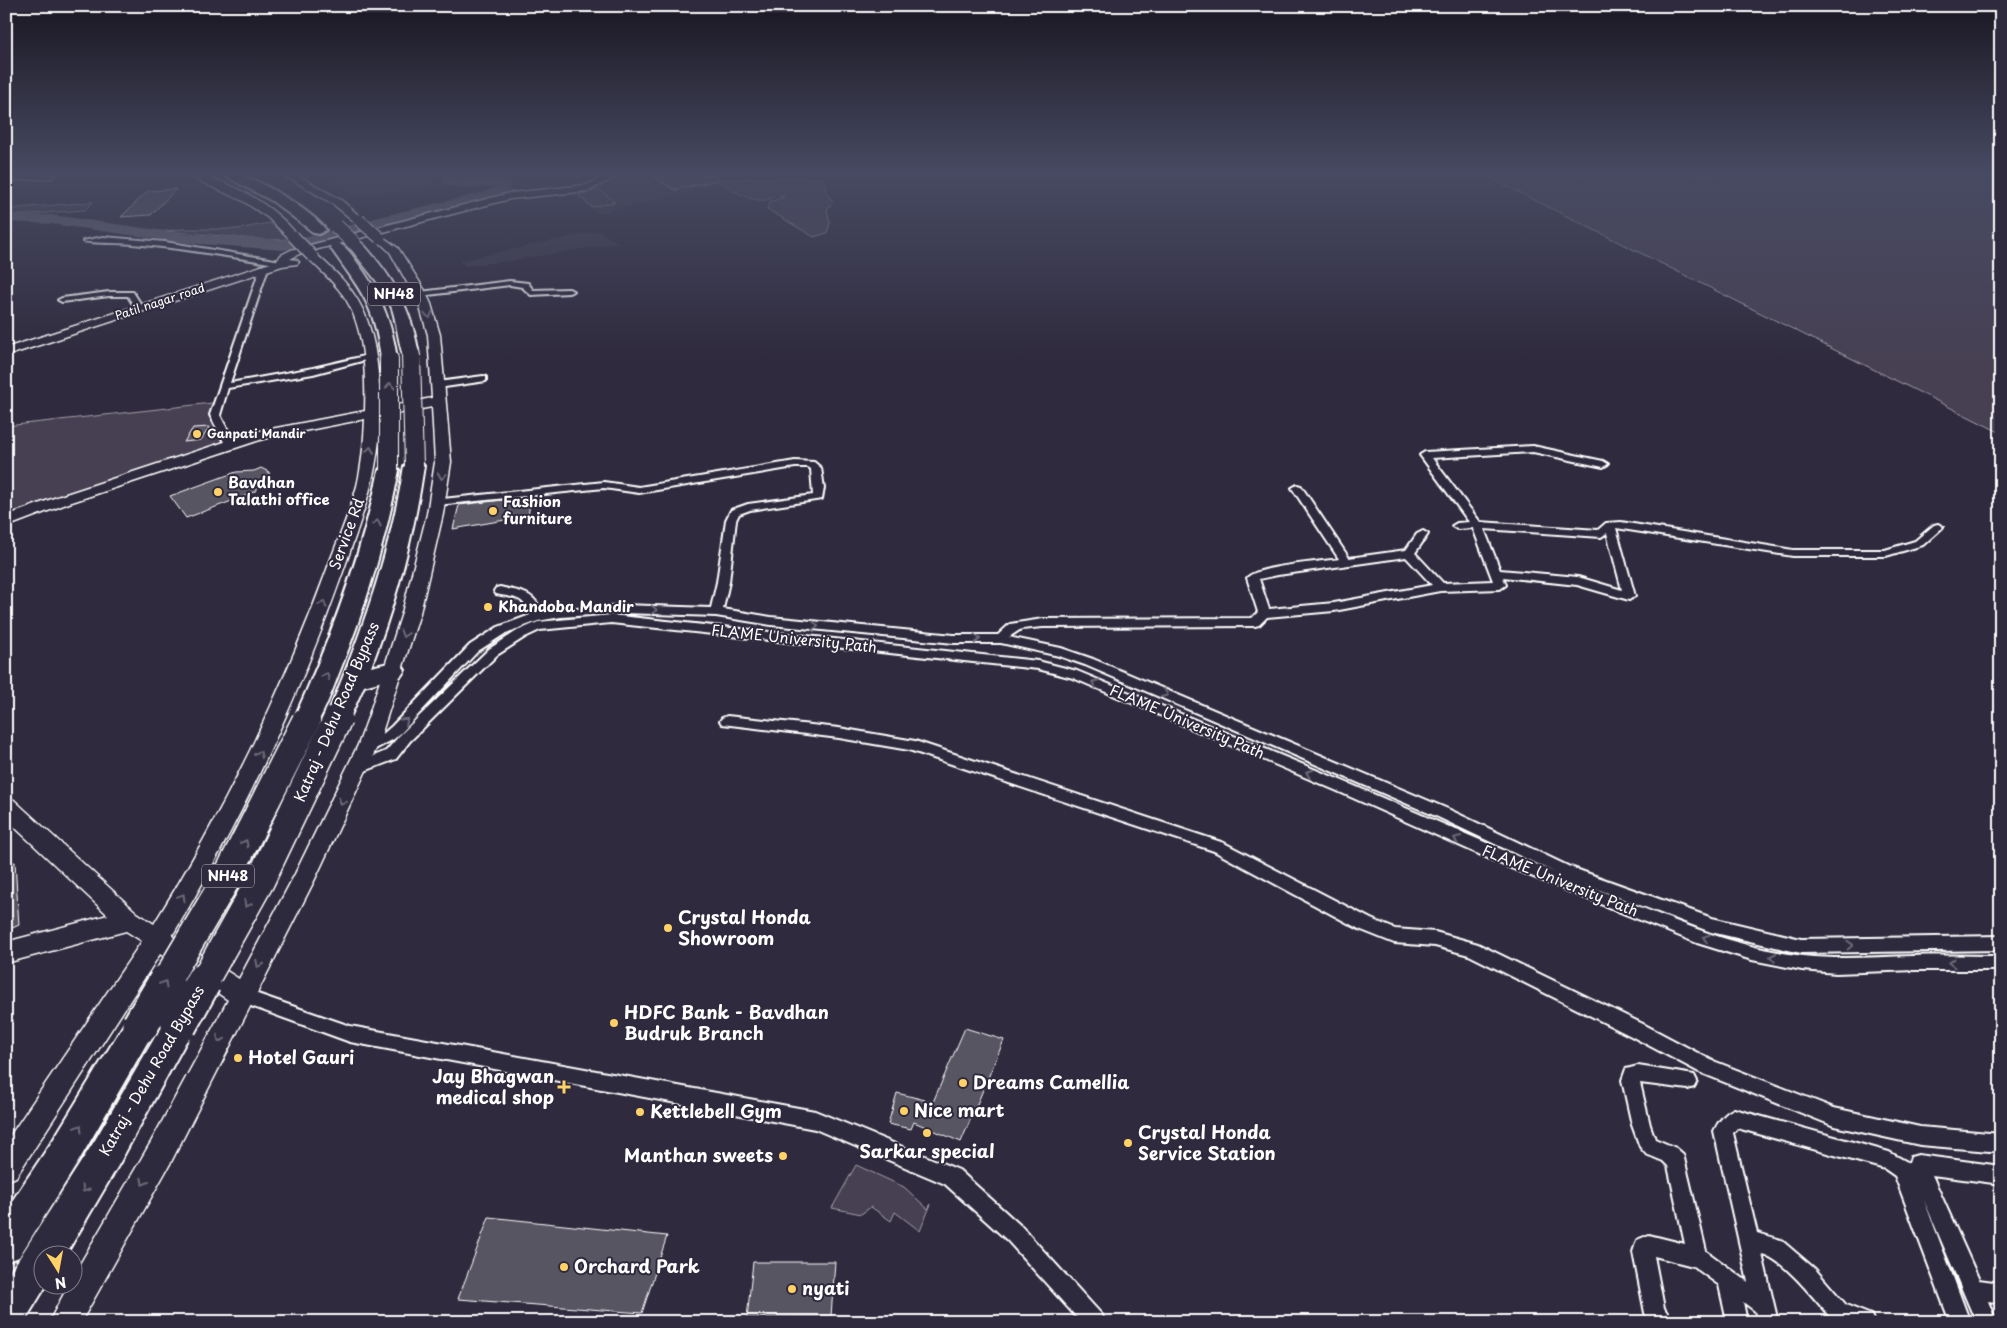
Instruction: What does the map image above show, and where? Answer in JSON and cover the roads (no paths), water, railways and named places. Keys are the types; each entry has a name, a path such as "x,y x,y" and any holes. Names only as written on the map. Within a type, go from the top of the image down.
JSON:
{"highway":[{"name":"Katraj - Dehu Road Bypass","path":"6,1244 65,1152 224,883 306,721 349,620 367,565 389,470 389,359 384,326 374,299 359,273 326,237"},
{"name":"Katraj - Dehu Road Bypass","path":"49,1246 107,1152 260,881 304,792 354,680 378,616 394,562 414,466 411,356 405,322 394,294 377,269 348,237"},
{"path":"354,680 392,670"},
{"name":"Katraj - Dehu Road Bypass","path":"6,1315 32,1274"}],"street":[{"name":"Service Rd","path":"6,1167 157,939 190,885 239,796 312,633 364,488 368,474 373,413 369,358 363,330 354,303 346,291 294,237"},
{"path":"87,241 103,239 165,244 281,263 288,255 295,252 347,237"},
{"path":"64,1322 161,1152 304,879 366,750 411,613 437,502 443,462 434,335 430,317 403,263 380,237"},
{"path":"383,240 392,240 390,237"},
{"name":"Patil nagar road","path":"6,352 264,268 281,263 314,258"},
{"path":"230,444 215,415 264,268"},
{"path":"420,294 510,283 525,285 531,293 569,292"},
{"path":"62,300 109,294 130,294 140,308"},
{"path":"226,386 313,371 369,358"},
{"path":"6,522 63,500 230,444 296,426 373,413 483,379"},
{"path":"1001,638 1008,629 1035,624 1189,621 1247,623 1255,622 1264,613 1334,607 1440,587 1500,585 1477,525 1425,455 1533,449 1603,464"},
{"path":"437,502 604,485 639,490 795,464 810,464 816,468 819,488 818,497 748,507 735,512 730,520 723,582 716,612"},
{"path":"1297,488 1346,561"},
{"path":"1457,526 1477,525 1601,534 1604,528 1610,525 1621,525 1802,553 1886,553 1919,542 1938,527"},
{"path":"1495,573 1578,581 1629,596 1610,525"},
{"path":"1264,613 1253,578 1258,575 1409,553 1413,550 1417,538 1422,534"},
{"path":"1409,553 1440,587"},
{"path":"500,591 526,597 533,606 536,617"},
{"path":"366,750 389,736 474,648 502,630 536,617 623,609 716,612 771,622 944,638 1001,638 1089,662 1443,813 1565,871 1711,924 1801,946 1924,942 2001,943"},
{"name":"FLAME University Path","path":"391,755 405,738 493,652 521,634 538,626 611,619 1041,666 1078,675 1340,786 1506,860 1697,936 1752,953 1812,964 1836,966 1915,963 2001,963"},
{"path":"1041,666 1049,650"},
{"path":"727,721 839,733 910,745 1210,844 1365,924 1394,936 1435,940 1472,949 1637,1030 1705,1066 1834,1117 1920,1136 2001,1142"},
{"path":"357,769 391,755 389,736"},
{"path":"6,806 129,920 243,996 350,1034 815,1120 952,1177 1014,1233 1095,1322"},
{"path":"6,953 129,920"},
{"path":"1801,946 1812,964"},
{"path":"1688,1082 1638,1074 1632,1075 1631,1080 1645,1141 1654,1149 1671,1155 1676,1161 1698,1257"},
{"path":"1766,1314 1723,1131 1734,1118 1889,1161 1902,1169 1960,1322"},
{"path":"1986,1322 1918,1164 2001,1176"},
{"path":"1748,1241 1774,1247 1808,1276 1839,1312 1864,1322"},
{"path":"1662,1322 1655,1313 1643,1252 1644,1247 1649,1245 1698,1257 1728,1280 1766,1314"},
{"path":"1728,1280 1737,1322"},
{"path":"1973,1289 2001,1293"}],"waterway":[{"path":"177,237 283,245 323,237"}],"place":[{"name":"Ganpati Mandir","path":"197,434"},
{"name":"Bavdhan Talathi office","path":"218,492"},
{"name":"Fashion furniture","path":"493,511"},
{"name":"Khandoba Mandir","path":"488,607"},
{"name":"Crystal Honda Showroom","path":"668,928"},
{"name":"HDFC Bank - Bavdhan Budruk Branch","path":"614,1023"},
{"name":"Hotel Gauri","path":"238,1058"},
{"name":"Dreams Camellia","path":"963,1083"},
{"name":"Jay Bhagwan medical shop","path":"564,1087"},
{"name":"Nice mart","path":"904,1111"},
{"name":"Kettlebell Gym","path":"640,1112"},
{"name":"Sarkar special","path":"927,1133"},
{"name":"Crystal Honda Service Station","path":"1128,1143"},
{"name":"Manthan sweets","path":"783,1156"},
{"name":"Orchard Park","path":"564,1267"},
{"name":"nyati","path":"792,1289"}]}
